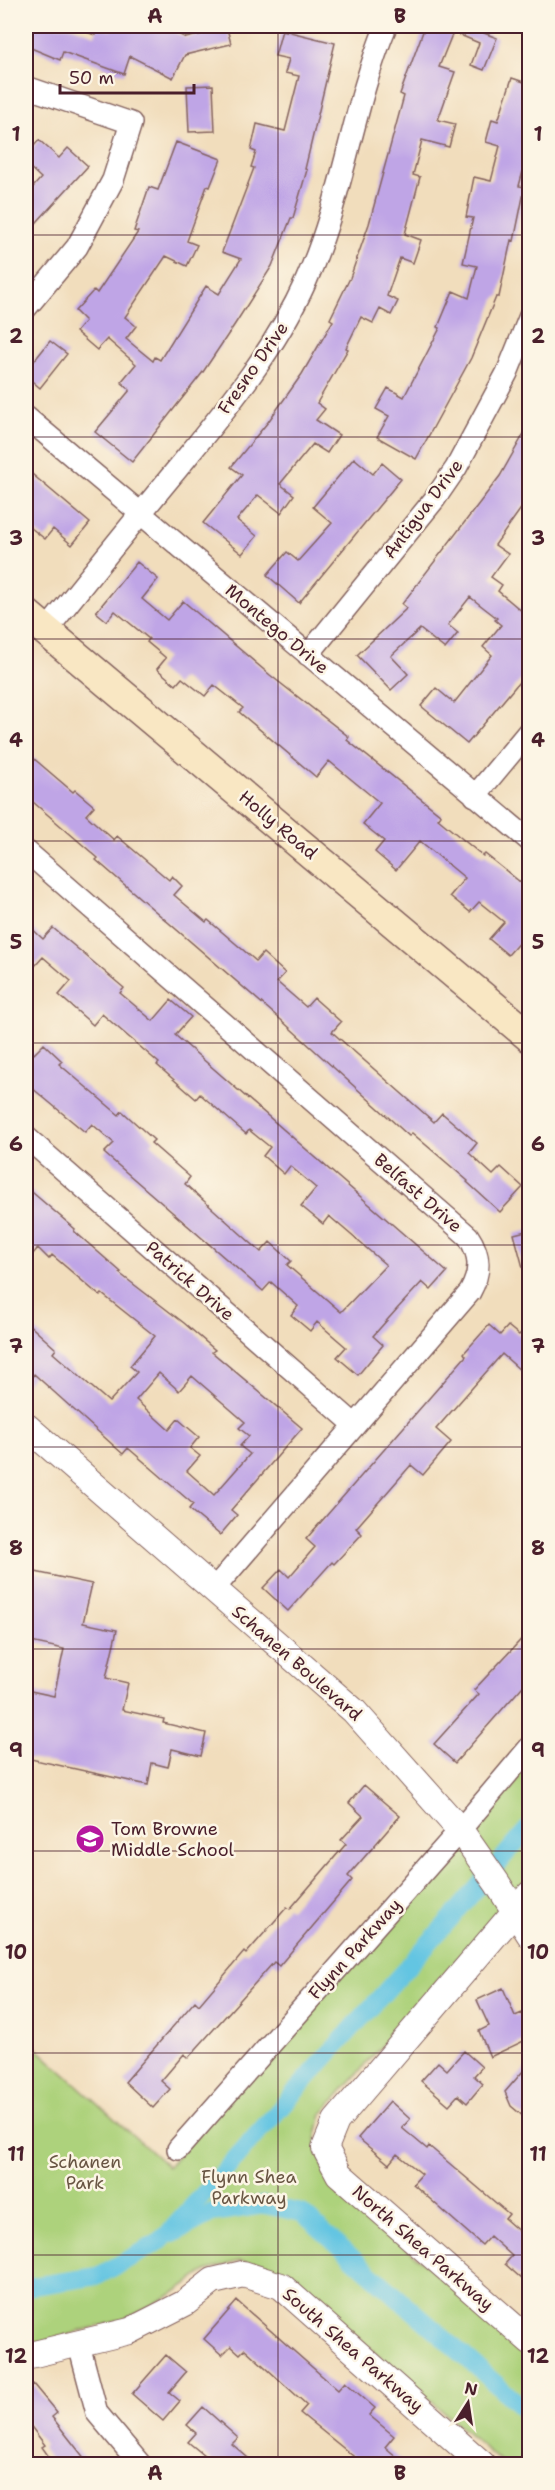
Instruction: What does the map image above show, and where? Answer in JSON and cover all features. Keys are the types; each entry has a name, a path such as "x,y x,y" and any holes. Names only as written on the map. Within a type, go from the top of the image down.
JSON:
{"main road":[{"name":"Holly Road","path":"36,622 530,1037"}],"street":[{"name":"Fresno Drive","path":"36,622 140,514 245,386 288,320 323,243 364,89 386,26"},
{"path":"26,87 131,123 114,180 77,247 26,308"},
{"name":"Antigua Drive","path":"308,655 434,500 456,468 507,373 530,316"},
{"name":"Montego Drive","path":"26,417 530,841"},
{"path":"475,796 530,730"},
{"name":"Belfast Drive","path":"26,851 468,1236 476,1249 479,1265 477,1281 470,1292 213,1590"},
{"name":"Patrick Drive","path":"26,1137 355,1425"},
{"name":"Schanen Boulevard","path":"26,1426 354,1711 467,1840 497,1883 522,1903 530,1935"},
{"name":"Flynn Parkway","path":"178,2149 467,1840 530,1747"},
{"name":"North Shea Parkway","path":"522,1903 336,2121 324,2148 339,2174 530,2341"},
{"name":"South Shea Parkway","path":"79,2344 130,2331 185,2304 213,2281 243,2274 281,2286 483,2464"},
{"path":"26,2356 79,2344 97,2414 140,2464"}],"green space":[{"name":"Flynn Shea Parkway","path":"529,1753 529,1877 322,2114 316,2139 327,2178 529,2355 529,2464 503,2464 288,2276 264,2264 239,2261 206,2271 169,2296 122,2320 26,2346 26,2039 168,2167"}],"building":[{"path":"28,26 70,26 95,35 98,26 111,31 112,26 162,26 186,38 227,28 231,44 185,55 173,78 130,56 124,74 63,52 60,60 26,46"},
{"path":"425,26 487,26 484,33 497,38 484,70 471,65 479,43 453,32 439,67 455,72 438,120 455,124 449,147 422,140 413,175 420,177 405,234 421,240 413,263 400,258 387,296 398,301 391,315 380,309 373,323 361,317 346,348 348,349 317,403 325,409 316,420 339,435 327,453 313,444 280,484 294,495 281,513 258,495 237,520 257,536 242,554 203,523 242,475 231,467 268,422 302,374 333,321 330,319 350,278 369,224 404,96 400,94"},
{"path":"282,30 335,43 305,169 307,170 293,218 291,218 272,266 235,324 203,372 132,462 95,432 130,390 121,382 136,364 107,339 97,350 76,332 85,321 75,311 94,290 97,293 138,232 134,231 149,187 158,190 176,142 221,159 210,187 207,186 187,241 197,245 187,266 166,256 125,317 136,326 126,339 153,361 155,357 160,360 206,286 219,294 241,259 222,252 254,168 251,167 256,152 251,150 257,124 285,131 299,76 285,73 289,59 275,56"},
{"path":"512,78 530,84 530,146 519,186 525,187 514,241 511,240 499,297 496,297 471,358 416,459 377,437 389,416 376,409 388,388 404,397 440,328 438,327 453,291 469,298 477,266 463,263 473,218 466,217 474,177 491,181 500,146 486,142 492,119 498,121"},
{"path":"213,85 215,131 189,132 187,86"},
{"path":"39,140 59,158 68,148 88,166 26,234 26,195 41,178 26,164 26,155"},
{"path":"50,341 67,354 40,388 26,376 26,371"},
{"path":"530,423 530,496 495,545 508,554 491,577 502,585 498,591 530,618 530,669 467,744 421,706 436,688 454,703 492,655 483,647 501,625 495,620 497,618 470,597 448,625 458,633 445,649 420,629 391,656 408,674 391,690 357,655 407,608 402,604 500,476"},
{"path":"354,458 373,474 382,463 401,479 299,603 267,575 287,552 298,561 332,523 313,507"},
{"path":"26,469 90,523 72,545 53,529 45,539 26,524"},
{"path":"137,562 158,579 142,599 167,620 183,601 270,675 349,737 347,740 441,815 438,819 483,856 485,854 525,886 522,889 530,896 530,930 508,955 489,939 504,922 479,902 470,912 450,896 465,878 420,841 396,870 375,852 384,841 363,824 380,803 329,761 316,777 239,712 243,708 214,685 205,696 182,678 176,685 157,669 166,658 147,642 149,639 115,611 107,621 96,612"},
{"path":"32,757 73,792 75,790 94,806 86,815 114,840 117,836 169,880 172,876 182,886 174,895 206,922 208,920 256,961 263,953 285,973 277,982 306,1007 314,998 341,1022 332,1032 434,1122 442,1113 477,1143 469,1153 493,1175 501,1167 523,1187 500,1212 412,1133 409,1136 280,1019 96,860 98,858 26,796 26,764"},
{"path":"26,923 43,939 53,928 124,988 120,993 153,1021 171,1000 191,1017 175,1035 447,1272 431,1290 422,1282 373,1336 383,1345 358,1375 337,1357 346,1347 317,1322 310,1331 291,1315 298,1306 271,1282 263,1291 104,1153 114,1143 92,1124 85,1132 26,1083 26,1046 34,1054 44,1044 62,1061 59,1064 119,1115 122,1111 154,1140 151,1143 190,1177 185,1184 261,1252 270,1242 291,1261 287,1265 341,1312 386,1265 329,1216 323,1224 301,1206 316,1188 290,1166 284,1174 263,1156 270,1147 249,1130 246,1134 200,1094 196,1099 157,1065 159,1063 102,1014 93,1025 59,995 71,981 43,957 34,967 26,960"},
{"path":"26,1187 75,1229 74,1231 121,1272 119,1273 184,1323 215,1350 212,1352 302,1428 231,1510 237,1515 220,1535 189,1509 193,1504 128,1448 123,1454 34,1374 26,1384 26,1322 56,1349 53,1353 109,1402 137,1372 130,1366 155,1336 102,1294 100,1296 52,1255 49,1259 38,1248 26,1262","holes":["159,1373 179,1391 192,1376 245,1422 239,1428 249,1436 240,1446 250,1454 214,1495 187,1471 200,1456 190,1448 199,1437 178,1419 169,1430 136,1400"]},
{"path":"530,1230 530,1274 525,1275 514,1234"},
{"path":"530,1324 530,1379 502,1354 436,1429 451,1442 423,1475 411,1465 356,1528 362,1534 334,1564 332,1562 288,1611 263,1588 281,1569 289,1577 315,1547 306,1539 466,1356 464,1353 489,1325 500,1335 508,1326 519,1335"},
{"path":"26,1570 92,1584 83,1623 117,1630 106,1678 128,1683 122,1710 164,1719 163,1723 206,1733 201,1756 172,1749 168,1767 152,1763 148,1785 26,1758 26,1690 54,1696 64,1649 26,1641"},
{"path":"530,1630 530,1678 455,1763 434,1744 479,1694 474,1690"},
{"path":"364,1785 400,1816 348,1876 352,1880 279,1966 274,1962 188,2058 184,2054 161,2081 170,2089 153,2108 125,2082 195,2001 199,2005 244,1952 246,1954 287,1907 290,1909 346,1844 341,1840 363,1816 349,1803"},
{"path":"503,1988 515,2016 522,2013 530,2030 530,2038 490,2057 479,2031 489,2026 477,2000"},
{"path":"464,2051 482,2067 474,2076 483,2084 467,2103 458,2095 449,2105 421,2081 438,2062 447,2070"},
{"path":"530,2063 530,2122 511,2106 505,2092"},
{"path":"390,2101 410,2119 402,2128 427,2149 429,2146 509,2214 505,2219 530,2241 530,2286 505,2264 512,2256 490,2236 482,2245 413,2184 422,2174 397,2154 389,2164 358,2138"},
{"path":"237,2301 338,2390 345,2382 375,2408 369,2415 394,2436 385,2447 405,2464 363,2464 300,2413 307,2405 245,2349 240,2354 231,2346 222,2355 204,2339"},
{"path":"166,2355 186,2372 169,2392 180,2401 163,2421 132,2394"},
{"path":"33,2384 57,2413 52,2417 89,2464 54,2464 42,2447 45,2445 26,2420 26,2390"},
{"path":"203,2407 238,2438 232,2444 255,2464 215,2464 188,2442 196,2433 187,2425"}],"waterway":[{"path":"26,2287 98,2276 161,2241 453,1916 530,1826"},
{"path":"173,2234 212,2213 265,2205 302,2213 530,2414"}],"place":[{"name":"Tom Browne Middle School","path":"90,1839"}],"park label":[{"name":"Schanen Park","path":"85,2172"}]}
